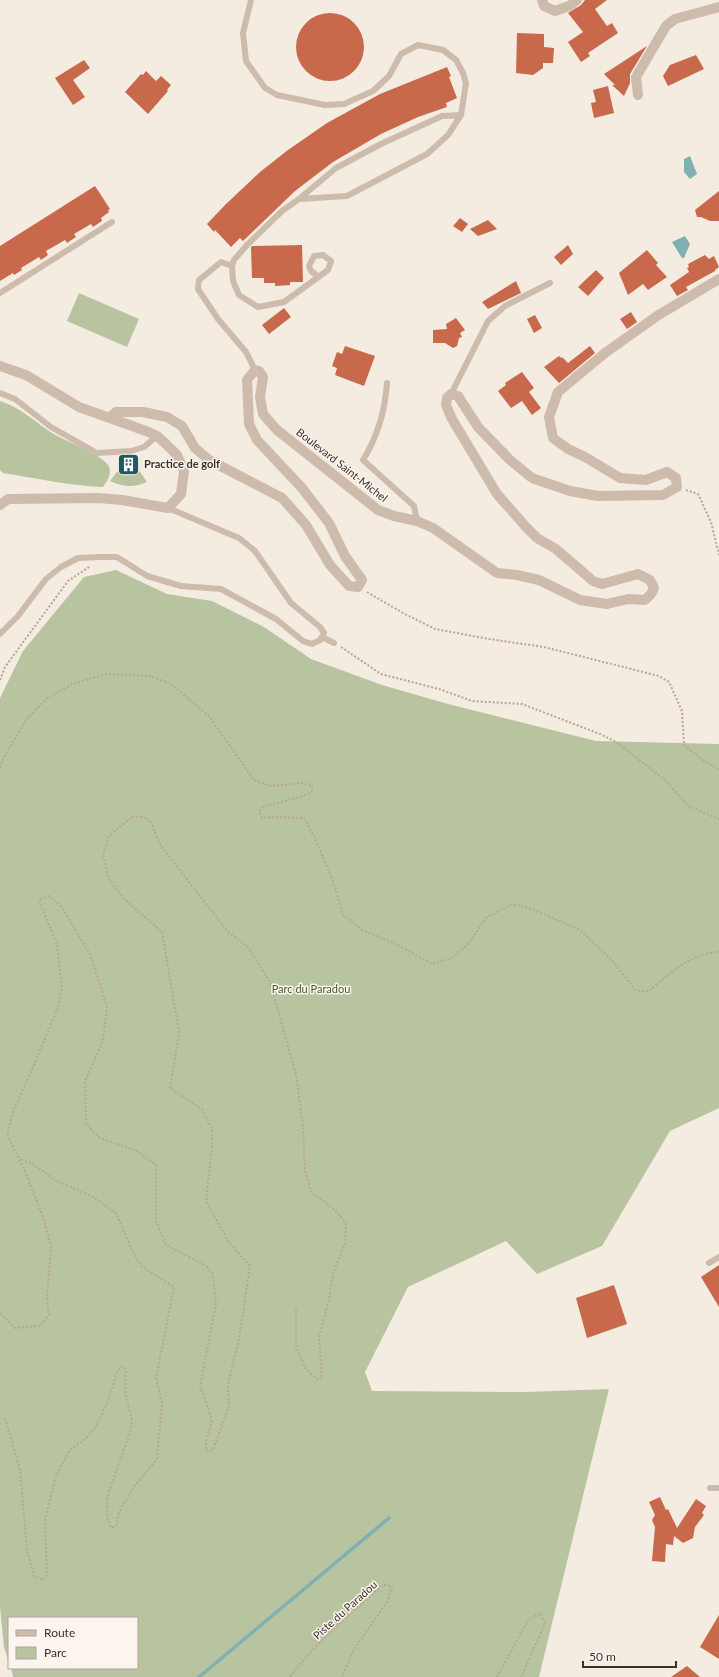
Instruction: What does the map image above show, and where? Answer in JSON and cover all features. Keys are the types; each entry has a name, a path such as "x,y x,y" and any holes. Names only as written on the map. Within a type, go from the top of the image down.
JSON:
{"street":[{"path":"542,0 544,6 555,11 569,6 576,0"},
{"path":"638,95 636,77 666,26 675,19 719,6"},
{"path":"450,394 458,396 478,427 509,459 532,478 570,491 598,496 663,495 677,487 676,478 667,472 646,480 620,478 568,449 553,438 548,417 558,392 605,353 657,316 719,279"},
{"path":"0,366 26,375 79,407 157,436 177,455 184,471 181,494 168,508 122,500 98,498 8,499 0,505"},
{"path":"109,418 116,412 143,412 167,417 182,426 195,448 209,460 282,498 306,525 330,565 349,586 358,587 362,580 345,556 329,523 302,488 257,440 249,424 247,380 255,370"},
{"name":"Boulevard Saint-Michel","path":"255,370 259,371 263,377 260,397 263,414 277,430 378,510 394,516 417,521 433,528 497,572 539,580 580,600 607,604 628,599 645,600 654,588 650,580 638,574 602,584 593,581 556,549 538,538 526,527 497,494 452,419 446,405 447,398 450,394"}],"lane":[{"path":"251,0 243,33 246,61 265,88 277,95 325,105 344,104 373,91 389,76 400,54 418,45 443,50 456,60 463,73 466,83 461,115 448,135 427,154 347,196 299,199"},
{"path":"319,277 284,302 258,307 239,296 233,281 232,266 234,260 246,246 282,211 299,199 336,168 381,144 442,116 461,115"},
{"path":"0,293 112,222"},
{"path":"232,266 221,262 199,280 198,289 218,319 246,352 255,370"},
{"path":"450,394 488,321 505,306 550,283"},
{"path":"387,383 386,401 378,430 372,446 363,460 414,506 417,521"},
{"path":"0,393 15,399 51,427 98,453 131,451 144,447 157,436"},
{"path":"0,634 18,616 46,579 60,566 78,558 117,557 147,576 181,586 222,589 276,619 303,642 312,644 320,640 324,633 320,627 291,603 255,550 239,538 168,508"},
{"path":"322,637 334,643"},
{"path":"709,1263 719,1257"},
{"path":"710,1488 719,1488"}],"path":[{"path":"677,487 698,494 711,522 719,555"},
{"path":"0,680 5,667 68,581 92,565 100,557"},
{"path":"358,587 402,613 435,629 544,647 659,676 669,682 682,711 684,745 700,758 719,770"},
{"path":"334,643 381,674 439,689 472,701 522,704 600,734 616,742 665,780 688,806 719,819"},
{"path":"0,768 4,757 26,720 46,699 72,684 106,674 150,676 171,684 209,716 254,780 271,786 303,783 312,786 312,792 300,797 263,807 259,812 262,818 304,818 316,840 333,881 343,915 362,930 394,942 432,964 452,958 468,944 487,917 512,904 534,910 580,930 612,960 636,991 649,991 679,967 708,952 719,952"},
{"path":"0,1314 15,1328 40,1326 49,1315 47,1297 51,1246 42,1214 19,1158 7,1134 14,1109 57,1010 62,987 57,944 39,900 49,896 61,906 90,954 107,1007 103,1041 85,1080 86,1124 100,1138 136,1151 156,1165 156,1221 166,1246 208,1267 213,1275 216,1304 200,1386 212,1420 206,1442 206,1451 213,1450 229,1406 228,1384 239,1339 250,1266 228,1241 206,1201 212,1147 212,1128 202,1109 170,1088 179,1032 162,932 124,899 109,879 103,855 109,836 132,817 139,816 150,820 161,846 228,932 248,947 270,982 296,1074 303,1126 305,1170 311,1192 335,1210 346,1223 345,1243 333,1274 329,1300 319,1337 322,1378 318,1380 306,1369 296,1346 296,1307"},
{"path":"6,1418 20,1470 27,1550 34,1576 43,1580 47,1575 45,1520 55,1479 69,1451 95,1429 108,1401 118,1370 123,1366 126,1370 125,1393 132,1420 130,1433 108,1497 107,1516 111,1528 116,1526 119,1512 133,1488 157,1459 162,1402 156,1378 174,1287 141,1266 131,1248 116,1213 93,1196 57,1181 33,1164 19,1158"},
{"name":"Piste du Paradou","path":"290,1677 303,1660 383,1585 392,1586 387,1602 353,1650 342,1677"},
{"path":"497,1677 528,1620 540,1613 545,1623 521,1677"}],"green space":[{"path":"79,293 139,319 127,347 67,321"},
{"path":"0,401 21,411 52,433 103,460 108,465 110,471 109,477 103,487 3,473 0,470"},
{"path":"120,468 138,469 147,482 128,486 110,481"},
{"name":"Parc du Paradou","path":"116,570 167,594 212,601 264,627 311,659 382,685 448,704 596,741 719,744 719,1108 670,1131 602,1246 537,1274 506,1241 408,1287 365,1372 372,1391 526,1392 609,1389 539,1677 13,1677 11,1669 138,1669 138,1617 8,1617 8,1659 4,1647 0,1607 0,698 23,651 84,577"}],"water":[{"path":"330,33 332,34 331,43 326,49 326,52 330,56 335,55 338,49 346,46 359,48 356,61 348,69 339,73 329,72 319,68 313,62 310,53 317,38"},
{"path":"690,156 697,174 690,179 684,172 684,159"},
{"path":"685,236 690,244 684,258 682,258 672,242"}],"building":[{"path":"585,0 607,0 595,9 607,26 612,23 618,33 588,53 590,56 581,62 568,42 583,32 568,13 581,5"},
{"path":"330,13 343,16 354,23 361,34 364,47 361,60 354,71 343,78 330,81 317,78 306,71 299,60 296,47 299,34 306,23 317,16"},
{"path":"517,33 544,34 544,47 554,48 553,63 543,63 543,68 533,75 516,73"},
{"path":"647,46 630,74 630,83 624,96 612,85 615,85 604,74"},
{"path":"696,55 704,69 668,86 663,76 670,65"},
{"path":"84,60 90,68 73,80 85,97 73,105 55,78"},
{"path":"447,67 457,98 446,103 447,107 418,117 381,134 333,162 295,191 243,241 240,238 231,247 215,230 214,232 207,224 260,172 288,150 327,123 380,94"},
{"path":"146,71 156,81 161,76 171,85 167,90 168,91 148,114 125,92 141,74 143,75"},
{"path":"608,86 614,113 594,118 591,103 596,102 593,90"},
{"path":"95,186 110,209 108,210 109,212 101,218 102,221 93,227 91,224 74,234 76,237 67,243 65,240 46,251 48,255 41,260 39,257 21,268 22,270 14,275 13,273 0,281 0,246"},
{"path":"719,191 719,221 710,221 697,217 695,210"},
{"path":"460,218 468,224 462,232 453,226"},
{"path":"488,220 497,229 478,236 470,229"},
{"path":"302,245 303,282 290,282 290,285 275,286 275,283 264,283 264,278 252,278 251,247"},
{"path":"568,245 573,254 561,265 554,257"},
{"path":"647,250 658,263 656,265 667,277 648,290 643,284 628,295 619,273"},
{"path":"705,255 709,259 714,256 719,267 715,271 686,287 688,290 677,296 670,285 689,272 687,268 689,267 688,264"},
{"path":"596,270 604,278 588,296 578,287"},
{"path":"516,281 521,293 488,309 482,302"},
{"path":"284,308 291,317 269,334 262,325"},
{"path":"631,312 637,322 627,329 620,319"},
{"path":"535,315 542,328 534,333 527,319"},
{"path":"456,318 465,330 460,333 462,337 459,338 457,346 453,348 445,343 433,343 433,330 447,329 446,324"},
{"path":"345,346 375,356 364,386 335,375 337,368 332,366 337,352 342,354"},
{"path":"590,346 595,353 559,383 544,367 559,356 568,363"},
{"path":"522,372 534,388 529,392 541,408 532,415 522,401 511,408 498,391 506,385 505,383"},
{"path":"719,1265 719,1307 701,1277"},
{"path":"614,1285 627,1324 587,1338 576,1298"},
{"path":"660,1497 666,1510 668,1509 677,1528 696,1499 706,1506 702,1513 704,1515 695,1527 693,1538 683,1543 674,1536 673,1545 666,1544 665,1562 652,1561 655,1527 652,1520 655,1515 649,1502"},
{"path":"719,1615 719,1659 700,1647"},
{"path":"687,1666 700,1677 671,1677"}],"waterway":[{"path":"199,1677 389,1518"}],"place":[{"name":"Practice de golf","path":"129,464"}]}
